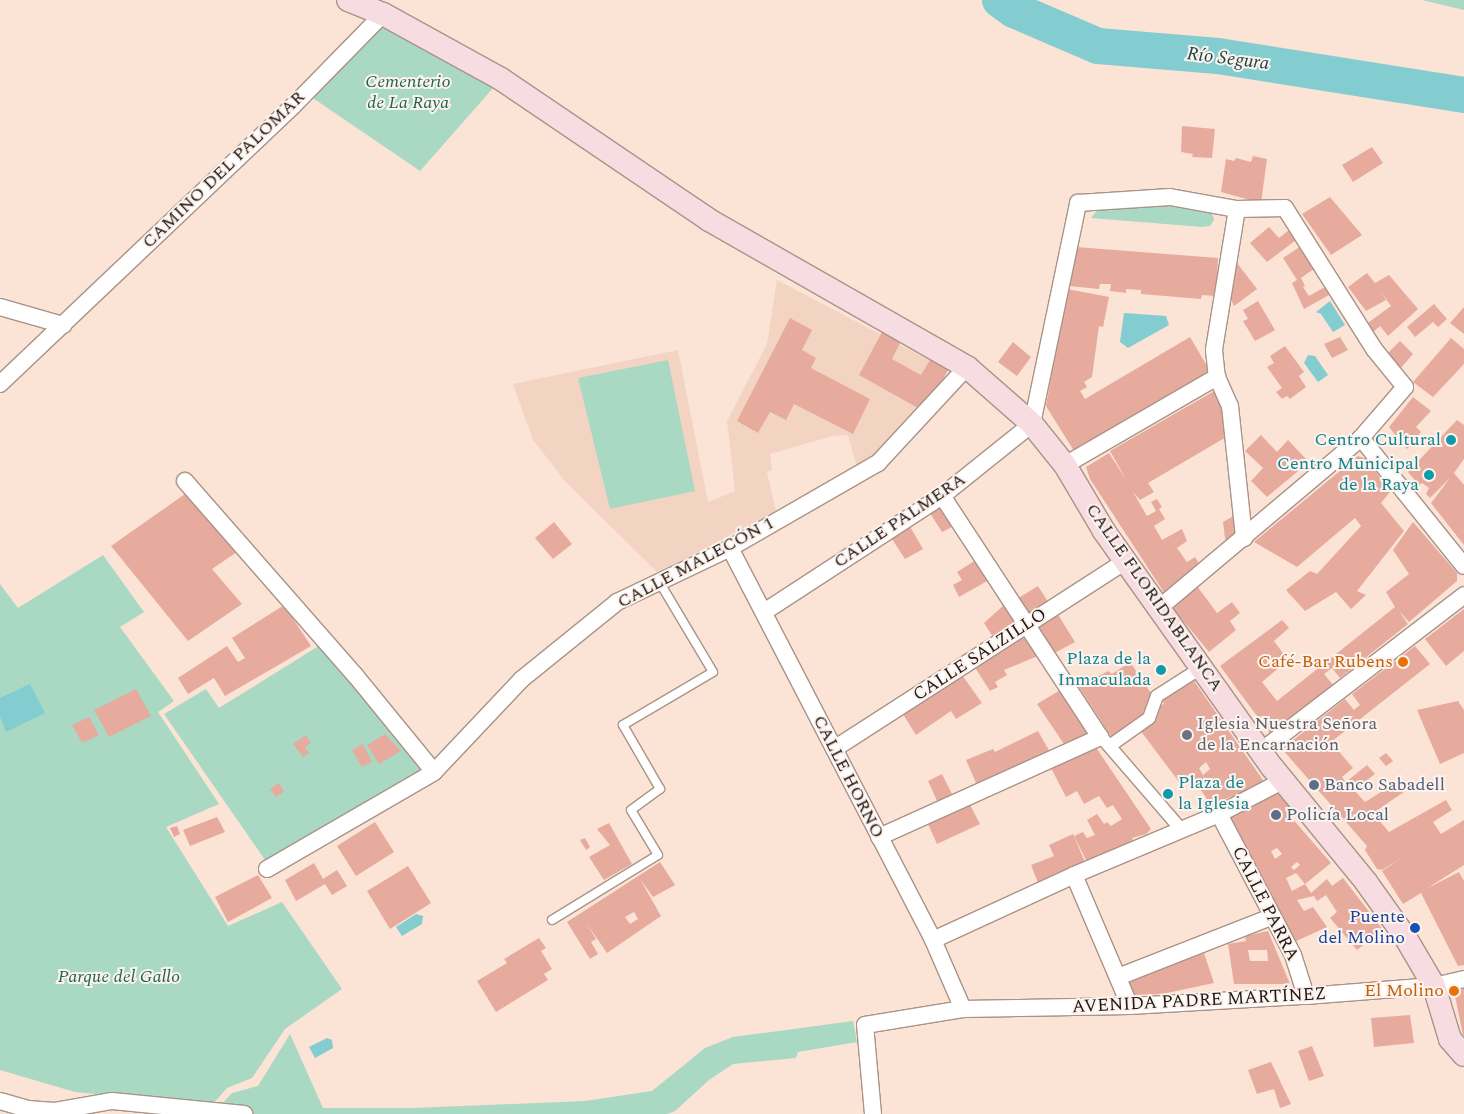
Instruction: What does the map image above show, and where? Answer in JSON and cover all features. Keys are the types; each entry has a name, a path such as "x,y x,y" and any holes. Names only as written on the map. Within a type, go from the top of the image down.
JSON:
{"main road":[{"name":"CALLE FLORIDABLANCA","path":"348,0 383,14 501,79 709,220 967,367 1032,424 1065,465 1158,609 1282,781 1366,882 1434,986 1450,1039 1464,1054"}],"street":[{"name":"CAMINO DEL PALOMAR","path":"0,384 293,106 383,14"},
{"path":"1032,424 1078,203 1170,196 1237,209 1285,208 1374,349 1405,387 1362,438 1158,609"},
{"path":"1237,209 1214,350 1217,377 1230,406 1244,538"},
{"path":"0,307 63,325"},
{"name":"CALLE MALECÓN 1","path":"267,869 434,772 522,679 618,602 730,548 878,462 967,367"},
{"path":"1065,465 1217,377"},
{"name":"CALLE PALMERA","path":"764,612 942,496 1032,424"},
{"path":"1362,438 1464,566"},
{"path":"185,481 343,661 434,772"},
{"path":"942,496 1026,626 1105,741 1180,828"},
{"name":"CALLE HORNO","path":"730,548 933,940 963,1008"},
{"name":"CALLE SALZILLO","path":"834,749 1126,561"},
{"path":"1261,751 1464,595"},
{"path":"879,837 1105,741 1150,718 1157,696 1201,668"},
{"path":"933,940 1180,828 1219,814 1282,781"},
{"name":"CALLE PARRA","path":"1219,814 1271,917 1293,955 1306,996"},
{"path":"1074,875 1130,1006"},
{"path":"1118,977 1271,917"},
{"name":"AVENIDA PADRE MARTÍNEZ","path":"873,1114 865,1025 963,1008 1130,1006 1306,996 1434,986 1464,979"},
{"path":"0,1101 28,1109 55,1111 112,1101 244,1114"}],"lane":[{"path":"552,920 658,854 631,810 660,789 622,725 714,672 660,583"}],"shaded area":[{"path":"777,280 948,370 925,412 858,471 848,435 832,436 770,454 772,470 767,472 776,511 658,573 565,481 533,440 513,384 678,350 708,502 735,491 727,421 767,344"}],"green space":[{"path":"1422,0 1464,0 1464,10"},
{"name":"Cementerio de La Raya","path":"383,14 501,79 420,171 304,92"},
{"path":"1122,200 1211,209 1214,220 1210,226 1202,227 1091,218 1099,208"},
{"path":"668,360 695,491 610,509 578,378"},
{"name":"Parque del Gallo","path":"103,555 144,612 120,627 174,701 158,712 219,804 166,827 228,926 282,902 342,989 285,1029 252,1078 227,1088 212,1105 75,1092 0,1070 0,584 18,608"},
{"path":"322,644 427,771 265,860 164,714 206,689 219,708"},
{"path":"853,1021 857,1042 798,1052 796,1058 733,1064 709,1080 675,1111 667,1114 219,1114 220,1106 232,1093 258,1086 290,1034 323,1108 413,1108 585,1101 652,1091 705,1048 733,1037"}],"water":[{"path":"1330,301 1345,325 1333,332 1321,314 1316,312"},
{"path":"1124,313 1166,316 1169,325 1128,348 1120,342"},
{"path":"1308,355 1315,356 1328,375 1318,382 1304,363"},
{"path":"30,684 45,713 6,732 0,717 0,698"},
{"path":"416,914 423,916 422,924 402,936 396,927"},
{"path":"327,1038 332,1040 333,1048 315,1058 309,1047"}],"building":[{"path":"1182,126 1215,129 1212,158 1192,157 1193,154 1181,152"},
{"path":"1372,147 1383,163 1353,182 1342,165"},
{"path":"1253,156 1267,159 1261,203 1221,192 1226,159 1234,161 1236,158 1251,162"},
{"path":"1330,197 1362,235 1331,255 1302,214"},
{"path":"1269,227 1279,238 1289,230 1296,240 1267,262 1250,243"},
{"path":"1304,244 1318,266 1301,278 1305,286 1303,287 1309,296 1325,287 1329,295 1304,309 1292,283 1297,280 1283,258"},
{"path":"1076,247 1218,258 1216,296 1202,295 1201,299 1141,294 1141,290 1126,289 1126,293 1110,291 1111,284 1100,284 1099,289 1069,286"},
{"path":"1234,259 1257,289 1234,306 1226,288 1235,282 1229,275"},
{"path":"1367,273 1375,283 1389,275 1418,309 1388,336 1380,326 1371,334 1365,325 1391,306 1381,292 1386,300 1366,311 1348,287"},
{"path":"1067,289 1109,297 1103,327 1099,326 1092,377 1084,382 1087,387 1080,391 1085,399 1190,337 1210,371 1074,451 1046,406"},
{"path":"1258,301 1275,330 1255,341 1243,321 1248,319 1243,310"},
{"path":"1434,304 1447,319 1438,327 1433,322 1415,337 1407,327"},
{"path":"1464,307 1464,334 1450,323"},
{"path":"790,318 812,330 802,350 816,358 811,368 870,399 853,434 794,404 786,420 770,412 758,433 737,421"},
{"path":"882,332 900,343 892,359 921,375 930,360 948,370 925,412 859,375"},
{"path":"1340,337 1348,350 1332,358 1324,344"},
{"path":"1451,338 1464,349 1464,364 1433,397 1413,382"},
{"path":"1400,341 1413,354 1400,369 1386,355"},
{"path":"1013,342 1031,357 1017,376 998,362"},
{"path":"1285,346 1304,372 1299,376 1306,387 1290,399 1287,396 1282,399 1276,392 1282,388 1267,367 1274,363 1270,356"},
{"path":"1216,390 1228,426 1228,436 1148,483 1154,492 1140,500 1133,492 1147,516 1156,511 1151,502 1157,499 1162,507 1159,509 1165,519 1154,526 1162,540 1182,529 1187,541 1177,548 1187,562 1195,557 1202,568 1165,594 1090,479 1086,467 1109,453 1127,481 1110,451"},
{"path":"1413,397 1431,411 1416,427 1421,432 1407,449 1389,427"},
{"path":"1457,420 1464,425 1464,459 1454,473 1464,485 1464,545 1431,503 1450,478 1430,498 1426,494 1429,488 1422,483 1419,485 1408,472"},
{"path":"1261,435 1277,452 1288,440 1309,462 1267,497 1251,481 1263,468 1245,451"},
{"path":"1358,456 1367,459 1390,492 1381,503 1404,531 1357,591 1366,595 1351,609 1336,592 1305,611 1286,590 1310,571 1317,574 1361,526 1355,518 1297,567 1254,542"},
{"path":"185,494 237,552 212,569 242,604 188,641 111,546"},
{"path":"942,507 954,526 942,532 930,513"},
{"path":"1235,515 1237,538 1226,546 1223,522"},
{"path":"554,522 572,544 553,559 535,538"},
{"path":"1413,522 1457,573 1457,581 1409,622 1399,611 1408,624 1340,678 1332,668 1324,674 1334,686 1271,735 1220,666 1282,620 1289,628 1269,645 1274,641 1288,660 1262,682 1277,701 1395,607 1386,592 1409,574 1393,550"},
{"path":"909,525 923,549 905,559 890,536"},
{"path":"976,560 989,580 959,597 953,585 962,580 957,572"},
{"path":"1038,586 1050,605 1028,618 1015,600"},
{"path":"1197,586 1217,613 1232,602 1240,613 1230,621 1236,630 1209,652 1172,607"},
{"path":"1004,605 1018,625 995,640 984,623"},
{"path":"281,607 286,608 311,646 225,696 214,678 188,694 178,678 227,646 238,662 245,658 232,638"},
{"path":"1464,609 1464,651 1446,666 1425,639"},
{"path":"1057,613 1075,642 1051,655 1033,628"},
{"path":"1023,635 1038,656 1004,670 1007,675 995,682 998,687 990,691 974,666"},
{"path":"1415,646 1430,664 1331,742 1353,768 1342,777 1346,782 1367,765 1375,774 1354,790 1365,802 1397,782 1404,792 1373,813 1389,832 1446,800 1452,810 1433,822 1441,834 1464,820 1464,865 1426,889 1459,872 1464,881 1464,965 1458,966 1421,893 1403,904 1382,871 1402,858 1382,870 1377,869 1365,850 1367,846 1282,749 1345,699 1354,710 1360,705 1352,694"},
{"path":"1130,662 1153,696 1145,714 1112,738 1079,687 1108,671 1112,674"},
{"path":"962,675 982,703 956,719 951,711 916,735 901,711"},
{"name":"Iglesia Nuestra Señora de la Encarnación","path":"1192,678 1265,783 1211,805 1194,780 1187,776 1179,782 1140,730 1158,716 1155,712 1164,703 1162,700","holes":["1206,762 1210,769 1203,775 1199,768"]},
{"path":"136,689 151,716 109,737 94,710"},
{"path":"1062,689 1090,735 1066,747 1037,704"},
{"path":"1458,701 1464,710 1464,753 1440,764 1417,710"},
{"path":"89,717 99,735 82,743 72,725"},
{"path":"1038,731 1051,754 977,785 966,760 993,749 995,752"},
{"path":"385,734 401,751 379,764 367,745"},
{"path":"306,735 311,743 305,747 309,753 303,757 293,744"},
{"path":"363,744 372,762 362,767 352,750"},
{"path":"1095,746 1151,829 1146,834 1132,838 1133,840 1087,862 1074,836 1083,832 1087,838 1095,835 1087,820 1097,814 1104,824 1107,822 1111,826 1122,819 1113,805 1107,808 1099,796 1084,804 1077,791 1066,797 1050,766"},
{"path":"1386,753 1393,761 1386,766 1379,758"},
{"path":"942,774 954,798 939,805 928,781"},
{"path":"279,783 284,792 276,797 270,789"},
{"path":"1278,792 1297,812 1291,817 1331,863 1305,884 1311,893 1327,879 1332,886 1343,878 1383,930 1357,950 1330,918 1337,912 1326,895 1317,901 1314,896 1297,900 1304,911 1313,907 1327,927 1292,943 1226,819","holes":["1277,848 1282,854 1275,859 1271,851","1297,862 1300,865 1294,870 1291,867","1296,873 1305,884 1292,891 1286,878"]},
{"path":"969,803 980,824 937,844 927,822"},
{"path":"217,817 225,832 190,846 183,830"},
{"path":"375,822 394,852 356,876 337,846"},
{"path":"609,823 632,864 604,880 589,857 610,845 597,829"},
{"path":"177,826 180,834 174,837 170,828"},
{"path":"1073,834 1085,862 1038,883 1031,865 1054,856 1049,845"},
{"path":"585,838 590,847 586,850 580,840"},
{"path":"660,862 675,885 653,897 640,879 661,916 607,953 587,924 596,939 591,942 598,954 590,959 567,922","holes":["634,912 638,919 630,924 625,917"]},
{"path":"314,863 323,879 337,870 347,886 332,895 325,884 296,901 285,880"},
{"path":"408,866 431,903 390,929 367,891"},
{"path":"258,875 272,898 228,922 215,897"},
{"path":"1268,931 1290,984 1234,984 1228,944 1246,941 1245,936","holes":["1248,950 1267,950 1268,961 1250,961"]},
{"path":"539,938 546,948 541,951 552,969 544,974 548,980 496,1012 477,981 507,963 504,959"},
{"path":"1204,953 1214,983 1162,994 1131,995 1125,981"},
{"path":"1464,989 1464,1035 1463,1035 1454,991"},
{"path":"1410,1015 1414,1043 1374,1047 1371,1018"},
{"path":"1312,1046 1324,1076 1309,1081 1298,1051"},
{"path":"1271,1062 1291,1104 1280,1108 1274,1089 1257,1094 1248,1070"}],"waterway":[{"name":"Río Segura","path":"1000,0 1014,10 1098,46 1218,56 1464,95"}],"place":[{"name":"Centro Cultural","path":"1451,440"},
{"name":"Centro Municipal de la Raya","path":"1429,475"},
{"name":"Café-Bar Rubens","path":"1403,662"},
{"name":"Plaza de la Inmaculada","path":"1161,670"},
{"name":"Iglesia Nuestra Señora de la Encarnación","path":"1187,735"},
{"name":"Banco Sabadell","path":"1314,785"},
{"name":"Plaza de la Iglesia","path":"1168,794"},
{"name":"Policía Local","path":"1276,815"},
{"name":"Puente del Molino","path":"1415,928"},
{"name":"El Molino","path":"1454,991"}]}
